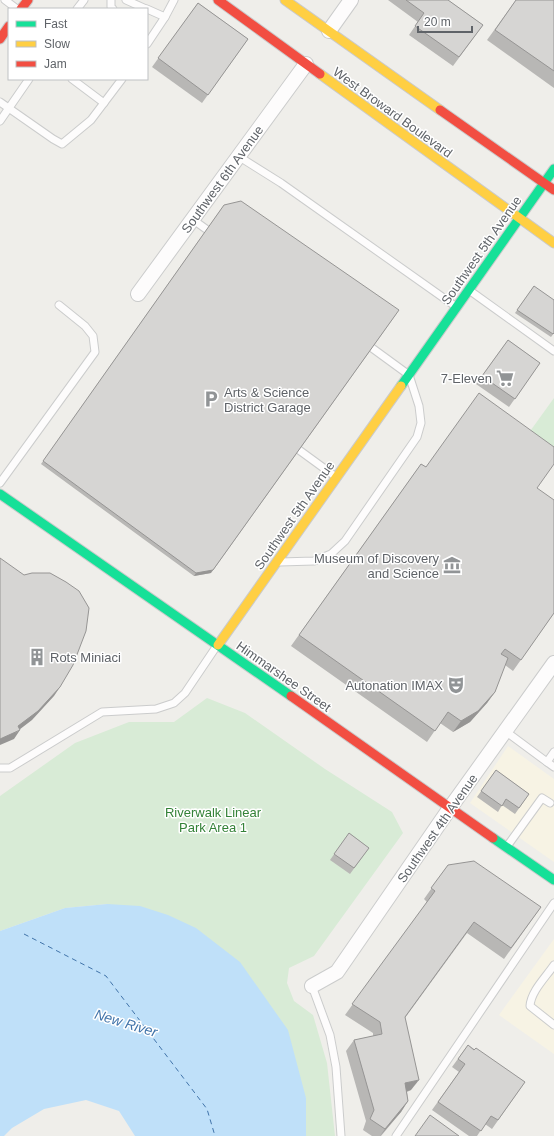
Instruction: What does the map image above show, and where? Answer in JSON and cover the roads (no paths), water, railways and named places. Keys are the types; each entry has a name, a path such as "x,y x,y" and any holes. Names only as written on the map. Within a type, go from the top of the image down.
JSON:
{"street":[{"name":"West Broward Boulevard","path":"218,0 554,243"},
{"path":"285,0 554,190"},
{"path":"329,31 351,0"},
{"name":"Southwest 6th Avenue","path":"138,294 306,64"},
{"name":"Southwest 5th Avenue","path":"218,646 554,169"},
{"name":"Himmarshee Street","path":"0,494 554,880"},
{"name":"Southwest 4th Avenue","path":"312,986 338,972 450,808 554,662"}],"lane":[{"path":"5,0 16,8"},
{"path":"78,8 84,0"},
{"path":"126,0 145,8"},
{"path":"148,42 165,17 174,0"},
{"path":"148,9 165,17"},
{"path":"0,121 28,80"},
{"path":"73,80 104,103"},
{"path":"0,102 62,144 91,120 121,80"},
{"path":"238,156 281,183 457,307"},
{"path":"192,220 206,229"},
{"path":"468,290 554,351"},
{"path":"0,483 95,352 93,336 85,326 59,306"},
{"path":"276,562 314,561 331,554 345,540 417,437 421,423 419,406 409,375 372,348"},
{"path":"299,450 337,477"},
{"name":"Southwest 5th Avenue","path":"0,768 10,768 102,712 156,709 174,704 185,693 218,646"},
{"path":"505,731 554,766"},
{"path":"547,762 554,752"},
{"path":"507,847 542,798 550,803"},
{"path":"396,1136 554,902"},
{"path":"554,965 530,1000 530,1006 554,1025"},
{"path":"312,986 330,1035 336,1067 341,1136"}],"water":[{"name":"New River","path":"107,904 140,906 168,915 196,928 240,962 288,1030 306,1098 306,1136 135,1136 119,1111 86,1100 44,1109 12,1128 4,1136 0,1136 0,931 65,908"}],"place":[{"name":"7-Eleven","path":"505,378"},
{"name":"Arts & Science District Garage","path":"211,399"},
{"name":"Museum of Discovery and Science","path":"452,565"},
{"name":"Rots Miniaci","path":"37,657"},
{"name":"Autonation IMAX","path":"456,685"}],"park label":[{"name":"Riverwalk Linear Park Area 1","path":"213,820"}]}
